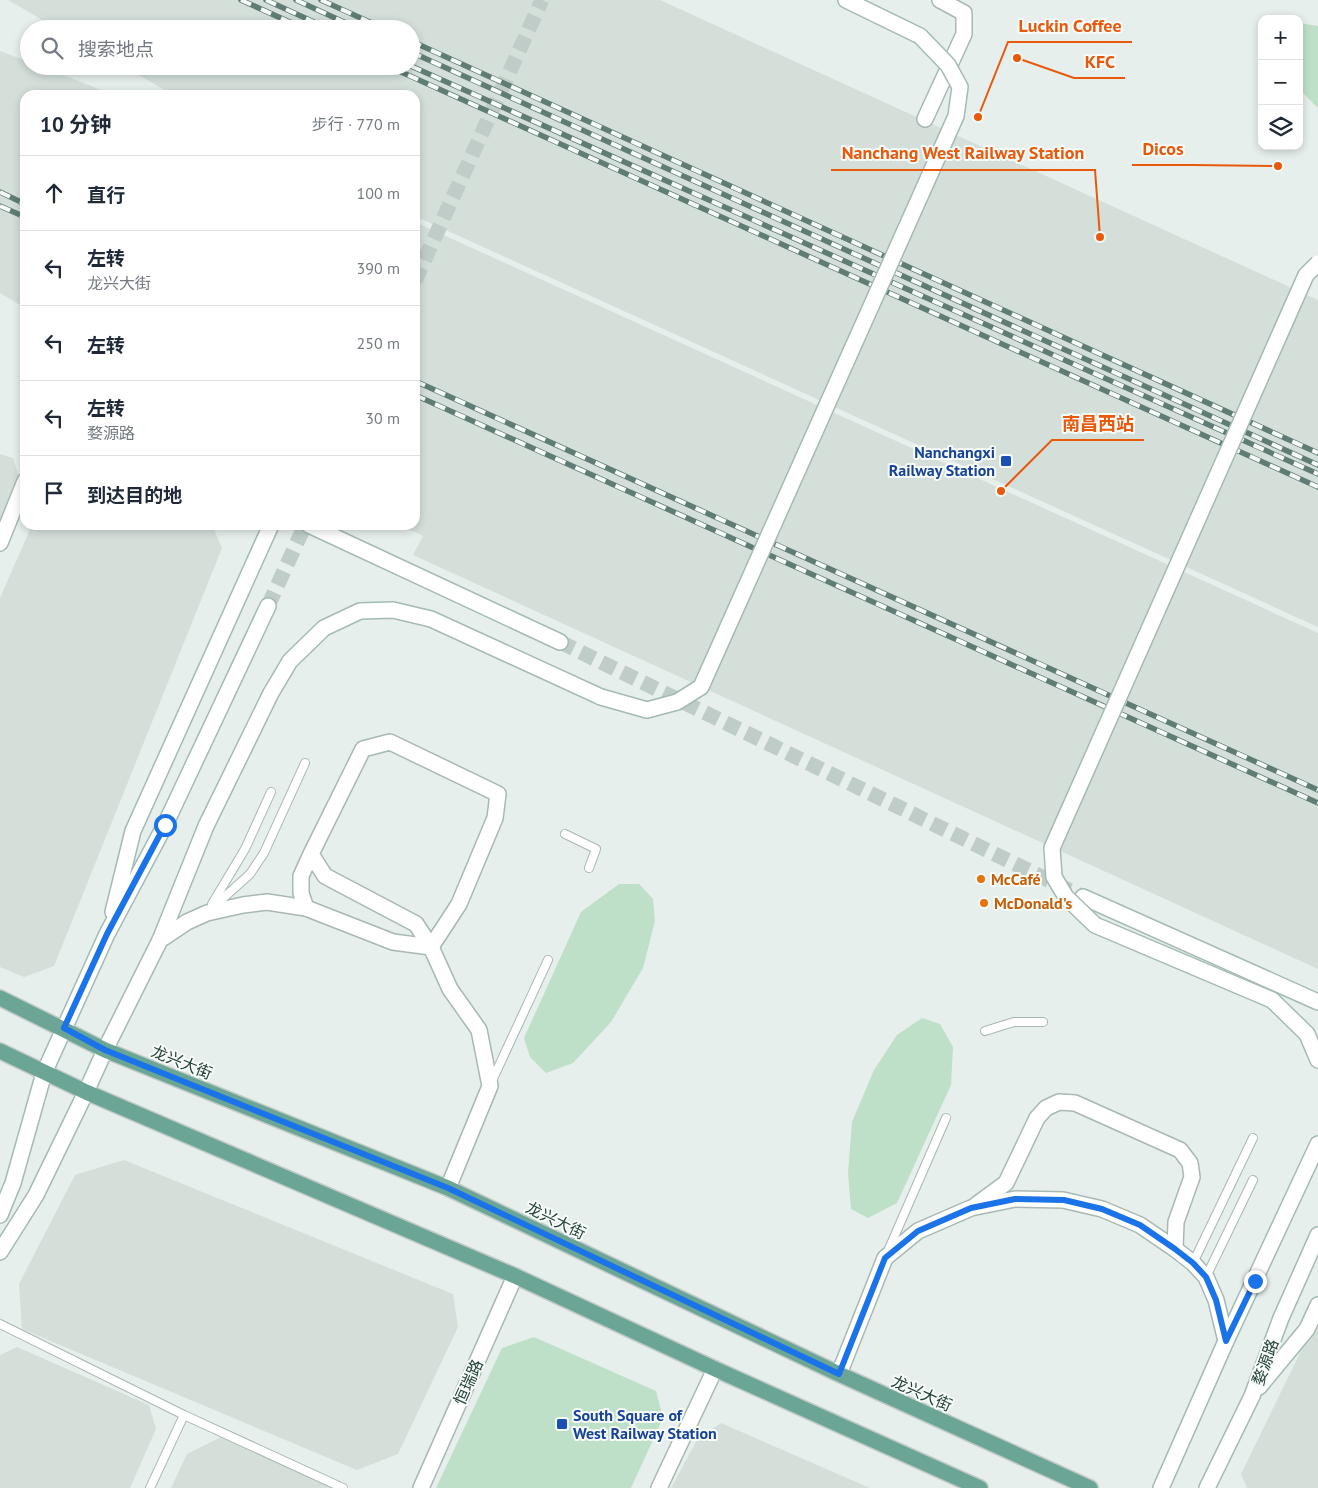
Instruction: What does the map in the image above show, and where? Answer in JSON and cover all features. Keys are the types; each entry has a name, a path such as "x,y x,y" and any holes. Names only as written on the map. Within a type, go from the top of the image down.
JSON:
{"main road":[{"name":"龙兴大街","path":"0,998 64,1028 105,1050 448,1188 839,1374 1090,1488"},
{"path":"0,1051 86,1092 515,1276 980,1488"}],"street":[{"path":"0,1252 36,1195 160,940 206,826 270,693 290,661 324,628 360,611 393,610 431,619 601,698 647,710 677,702 701,687 956,116 960,87 948,65 920,36 846,0"},
{"path":"925,120 964,34 964,13 940,0"},
{"path":"1318,263 1306,275 1052,848 1054,877 1066,897 1095,925 1272,1000 1308,1034 1318,1060"},
{"path":"0,543 20,493"},
{"path":"107,934 133,831 269,530"},
{"path":"320,530 560,642"},
{"path":"0,1215 13,1183 44,1072 107,934 165,825 268,606"},
{"path":"306,908 301,893 301,876 310,854 363,749 390,742 498,794 495,818 459,904 431,947"},
{"path":"310,854 325,876 416,924 431,947 450,989 479,1030 490,1086 448,1188"},
{"path":"1083,897 1318,1002"},
{"path":"160,940 187,922 207,913 242,905 268,902 306,908 393,942 431,947"},
{"path":"971,1208 1006,1183 1037,1118 1046,1108 1059,1102 1075,1103 1180,1150 1190,1163 1192,1177 1176,1222 1175,1249"},
{"path":"1161,1488 1226,1341 1318,1144"},
{"path":"839,1374 885,1258 918,1231 971,1208 1015,1199 1064,1200 1102,1209 1140,1225 1193,1263 1206,1277 1216,1300 1226,1341"},
{"name":"婺源路","path":"1207,1488 1252,1396 1281,1318 1318,1235"},
{"name":"恒瑞路","path":"421,1488 515,1276"},
{"path":"1252,1396 1307,1329 1318,1305"},
{"path":"659,1488 716,1369"}],"lane":[{"path":"207,913 250,874 264,853 305,763"},
{"path":"207,913 245,849 271,792"},
{"path":"565,834 596,849 589,868"},
{"path":"490,1086 548,960"},
{"path":"986,1030 1014,1022 1043,1022"},
{"path":"885,1258 946,1118"},
{"path":"1193,1263 1253,1138"},
{"path":"1206,1277 1253,1180"},
{"path":"0,1324 184,1415 344,1488"},
{"path":"150,1488 184,1415"}],"shaded area":[{"path":"8,0 660,0 1318,300 1318,627 420,218 420,90 164,90 139,75 420,75 420,20 42,20"},
{"path":"0,51 20,59 20,75 63,75 101,90 20,90 20,305 0,293"},
{"path":"420,224 1318,633 1318,969 413,555 423,536 410,530 420,530"},
{"path":"0,454 13,458 20,480 20,501 0,542"},
{"path":"30,530 214,530 222,548 54,966 24,977 0,967 0,598"},
{"path":"124,1160 453,1294 458,1327 398,1454 357,1470 22,1329 19,1284 75,1175"},
{"path":"1318,1316 1318,1488 1247,1488 1241,1474"},
{"path":"17,1347 149,1405 156,1429 130,1488 0,1488 0,1355"},
{"path":"721,1423 870,1488 671,1488 698,1438"},
{"path":"221,1437 337,1488 171,1488 187,1454"}],"green space":[{"path":"1303,24 1318,26 1318,108 1303,93"},
{"path":"619,884 639,884 653,899 655,921 643,968 611,1022 573,1063 546,1073 530,1057 524,1038 581,912"},
{"path":"922,1018 940,1024 953,1047 951,1085 897,1203 868,1218 851,1209 848,1173 852,1122 874,1070 897,1035"},
{"path":"534,1337 656,1391 663,1418 631,1488 436,1488 502,1348"}],"tunnel":[{"path":"420,270 542,0"},
{"path":"268,606 303,530"},
{"path":"560,642 1083,897"}],"railway":[{"path":"241,0 285,20"},
{"path":"266,0 309,20"},
{"path":"296,0 339,20"},
{"path":"321,0 365,20"},
{"path":"420,45 1318,453"},
{"path":"420,56 1318,465"},
{"path":"420,70 1318,474"},
{"path":"408,75 1318,487"},
{"path":"0,192 20,202"},
{"path":"0,206 20,215"},
{"path":"420,383 1318,790"},
{"path":"420,397 1318,803"}],"place":[{"name":"KFC","path":"1017,58"},
{"name":"Luckin Coffee","path":"978,117"},
{"name":"Dicos","path":"1278,166"},
{"name":"Nanchang West Railway Station","path":"1100,237"},
{"name":"Nanchangxi Railway Station","path":"1006,461"},
{"name":"南昌西站","path":"1001,491"},
{"name":"McCafé","path":"981,879"},
{"name":"McDonald's","path":"984,903"},
{"name":"South Square of West Railway Station","path":"562,1424"}],"route":[{"path":"165,825 107,934 64,1028 105,1050 448,1188 839,1374 885,1258 918,1231 971,1208 1015,1199 1064,1200 1102,1209 1140,1225 1193,1263 1206,1277 1216,1300 1226,1341 1255,1281"}]}
